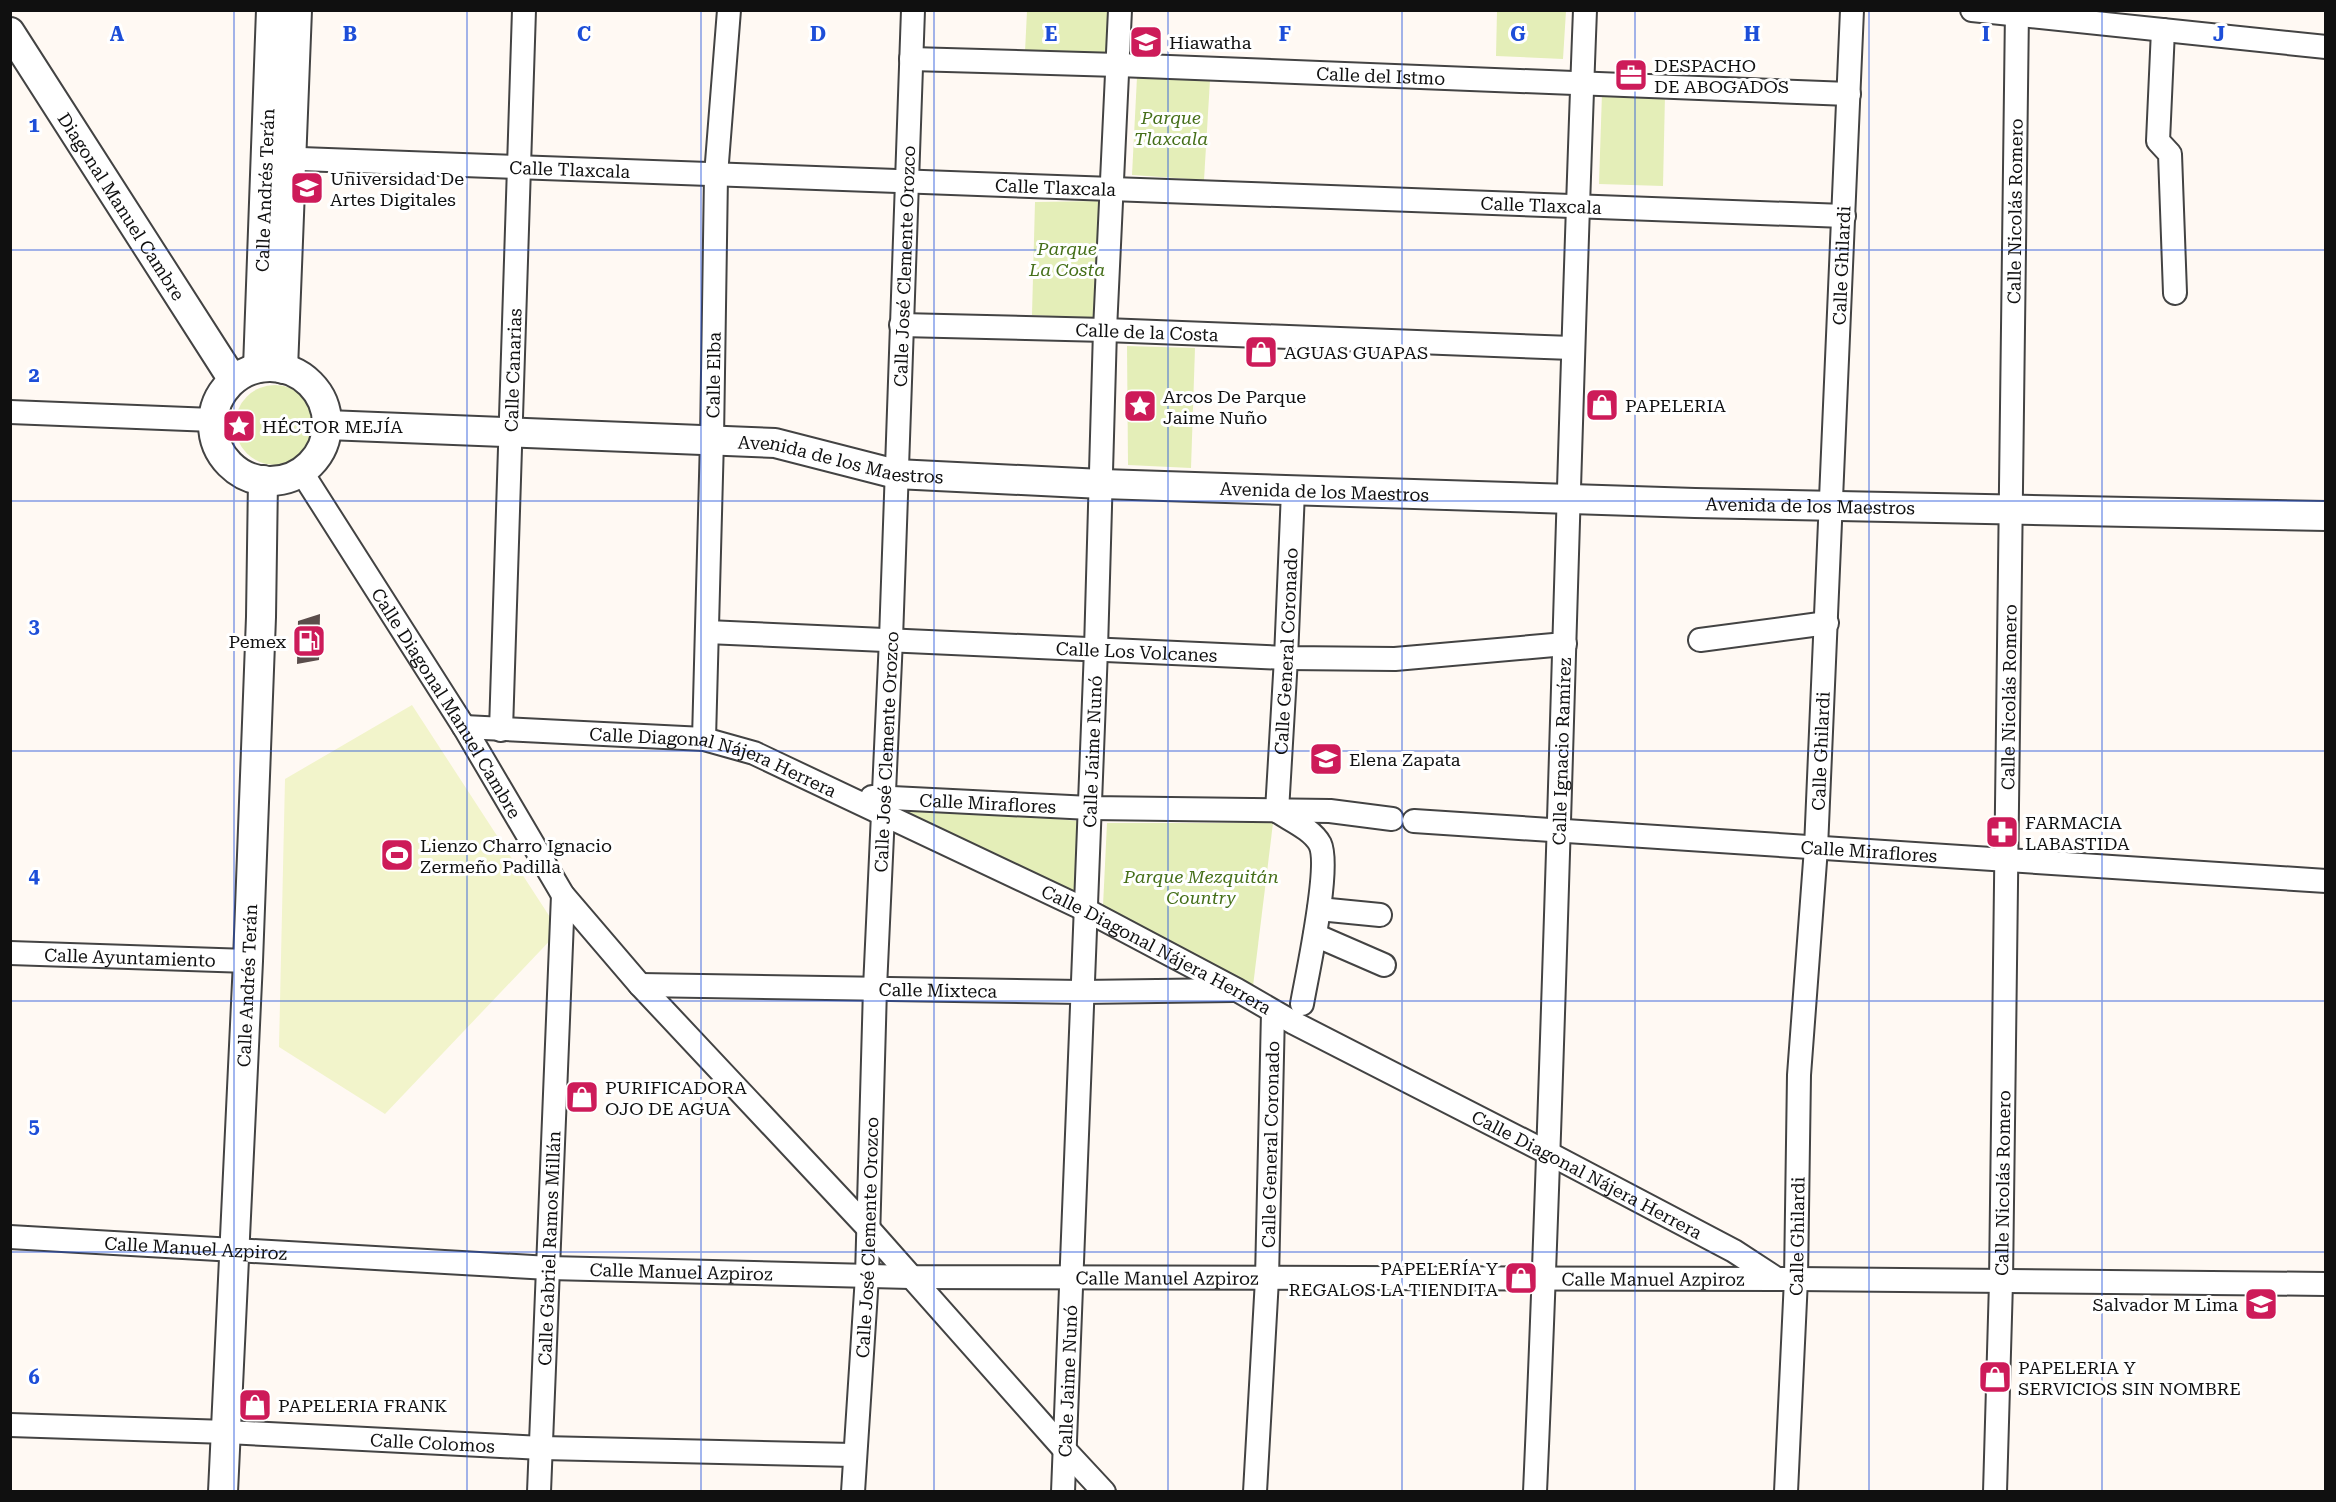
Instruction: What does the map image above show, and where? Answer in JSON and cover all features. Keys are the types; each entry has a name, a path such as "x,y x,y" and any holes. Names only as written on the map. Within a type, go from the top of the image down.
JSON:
{"street":[{"name":"Calle Andrés Terán","path":"270,368 278,158 271,10"},
{"name":"Calle Andrés Terán","path":"278,158 297,10"},
{"name":"Calle Canarias","path":"501,730 524,10"},
{"name":"Calle Elba","path":"704,739 716,175 729,10"},
{"name":"Calle José Clemente Orozco","path":"853,1491 867,1276 875,988 891,639 913,10"},
{"name":"Calle Jaime Nunó","path":"1063,1491 1102,484 1105,330 1120,10"},
{"name":"Calle Ignacio Ramírez","path":"1535,1491 1561,831 1572,348 1585,10"},
{"name":"Calle Ghilardi","path":"1786,1491 1786,1279 1816,848 1852,10"},
{"path":"1972,10 2325,47"},
{"name":"Calle Nicolás Romero","path":"1995,1491 2001,1282 2017,13"},
{"path":"2163,30 2158,141 2170,154 2175,293"},
{"name":"Diagonal Manuel Cambre","path":"10,32 232,380"},
{"name":"Calle del Istmo","path":"911,59 1849,94"},
{"name":"Calle Tlaxcala","path":"278,158 1844,216"},
{"name":"Calle de la Costa","path":"901,325 1105,330 1572,348"},
{"path":"270,368 306,380 322,400 327,424 319,451 301,471 276,480 263,480 235,469 225,459 217,446 213,420 219,396 232,380 270,368"},
{"path":"10,412 213,420"},
{"name":"Avenida de los Maestros","path":"327,424 775,443 896,474 1102,484 1831,506 2325,516"},
{"name":"Calle Diagonal Manuel Cambre","path":"301,471 464,727 563,895 640,985 868,1228 1104,1491"},
{"name":"Calle Andrés Terán","path":"224,1491 248,961 261,617 263,480"},
{"name":"Calle General Coronado","path":"1277,811 1293,491"},
{"path":"1700,640 1827,623"},
{"name":"Calle Los Volcanes","path":"707,632 1286,658 1395,659 1565,645"},
{"name":"Calle Diagonal Nájera Herrera","path":"464,727 704,739 754,753 843,795 884,807 1086,910 1273,1012 1548,1153 1786,1279"},
{"name":"Calle Miraflores","path":"884,807 1330,811 1403,820 2325,881"},
{"path":"1277,811 1313,834 1321,845 1323,860 1319,909 1302,1004"},
{"name":"Calle Gabriel Ramos Millán","path":"539,1491 563,895"},
{"path":"1319,909 1380,915"},
{"path":"1315,935 1384,965"},
{"name":"Calle Ayuntamiento","path":"10,953 248,961"},
{"name":"Calle Mixteca","path":"640,985 1081,992 1236,990"},
{"name":"Calle General Coronado","path":"1255,1491 1267,1279 1273,1012"},
{"name":"Calle Manuel Azpiroz","path":"10,1237 549,1268 910,1277 1786,1279 2325,1284"},
{"name":"Calle Colomos","path":"10,1425 227,1432 542,1448 854,1455"}],"green space":[{"path":"1027,11 1109,11 1107,53 1025,52"},
{"path":"1497,11 1566,11 1563,59 1496,56"},
{"name":"Parque Tlaxcala","path":"1137,77 1210,80 1204,180 1132,175"},
{"path":"1602,93 1665,95 1663,186 1599,184"},
{"name":"Parque La Costa","path":"1101,201 1099,319 1032,315 1035,202"},
{"path":"1127,346 1195,348 1191,468 1128,465"},
{"path":"275,385 290,388 303,397 312,410 315,425 312,440 303,453 290,462 275,465 260,462 247,453 238,440 235,425 238,410 247,397 260,388"},
{"name":"Lienzo Charro Ignacio Zermeño Padilla","path":"412,705 559,931 385,1114 279,1047 285,779"},
{"name":"Parque Mezquitán Country","path":"890,806 1080,821 1078,898"},
{"name":"Parque Mezquitán Country","path":"1107,823 1273,823 1253,986 1103,906"}],"building":[{"name":"Pemex","path":"320,614 319,660 297,664 298,621"}],"place":[{"name":"Hiawatha","path":"1146,42"},
{"name":"DESPACHO DE ABOGADOS","path":"1631,75"},
{"name":"Universidad De Artes Digitales","path":"307,188"},
{"name":"AGUAS GUAPAS","path":"1261,352"},
{"name":"PAPELERIA","path":"1602,405"},
{"name":"Arcos De Parque Jaime Nuño","path":"1140,406"},
{"name":"HÉCTOR MEJÍA","path":"239,426"},
{"name":"Pemex","path":"309,641"},
{"name":"Elena Zapata","path":"1326,759"},
{"name":"FARMACIA LABASTIDA","path":"2002,832"},
{"name":"Lienzo Charro Ignacio Zermeño Padilla","path":"397,855"},
{"name":"PURIFICADORA OJO DE AGUA","path":"582,1097"},
{"name":"PAPELERÍA Y REGALOS LA TIENDITA","path":"1521,1278"},
{"name":"Salvador M Lima","path":"2261,1304"},
{"name":"PAPELERIA Y SERVICIOS SIN NOMBRE","path":"1995,1377"},
{"name":"PAPELERIA FRANK","path":"255,1405"}]}
